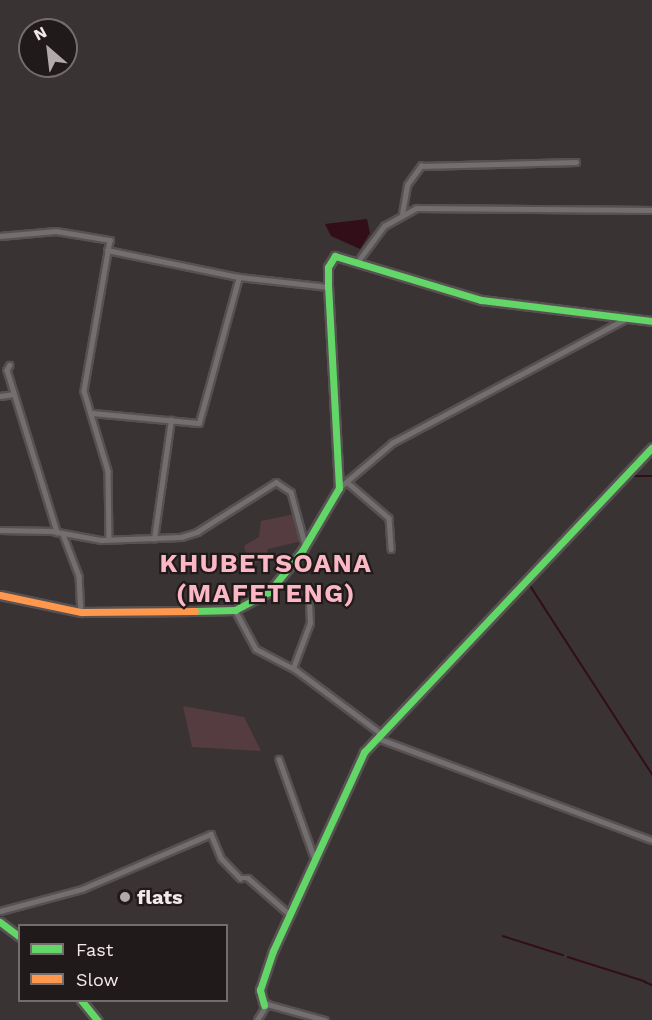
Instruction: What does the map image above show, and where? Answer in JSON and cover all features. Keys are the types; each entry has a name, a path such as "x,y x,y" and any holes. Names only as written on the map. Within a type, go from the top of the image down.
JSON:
{"street":[{"path":"402,214 407,185 421,166 576,162"},
{"path":"358,261 384,226 402,214 430,207 652,210"},
{"path":"0,236 56,231 110,240 106,250 84,391 108,471 109,539"},
{"path":"106,250 239,277 328,287"},
{"path":"339,488 328,287 328,267 335,256 358,261 481,300 624,320 652,321"},
{"path":"92,413 199,423 239,277"},
{"path":"0,595 81,612 235,610 269,592 306,545 339,488 392,443 624,320"},
{"path":"10,365 14,394 60,533 79,576 81,612"},
{"path":"0,396 14,394"},
{"path":"154,539 171,420"},
{"path":"257,1020 264,1005 260,990 288,913 314,857 338,817 364,752 652,447"},
{"path":"0,530 60,533 109,539 154,539 198,532 276,482 291,492 306,545"},
{"path":"347,482 389,518 391,549"},
{"path":"293,668 310,623 309,601"},
{"path":"235,610 256,649 293,668 381,736 652,840"},
{"path":"279,759 314,857"},
{"path":"0,911 82,889 211,834 221,858 240,878 248,878 288,913"},
{"path":"0,922 18,936"},
{"path":"83,1002 97,1020"},
{"path":"264,1005 279,1004 325,1020"}],"shaded area":[{"path":"367,219 370,233 360,249 331,236 325,224"},
{"path":"295,514 302,541 268,549 265,558 250,566 244,546 259,537 261,521"},
{"path":"183,706 244,717 261,751 192,747"}],"waterway":[{"path":"630,476 652,476"},
{"path":"528,582 652,774"},
{"path":"503,936 563,955"},
{"path":"568,957 644,981"},
{"path":"645,982 652,985"}],"traffic: fast":[{"path":"195,611 235,610 269,592 302,551 339,488 328,287 328,267 335,256 481,300 652,321"},
{"path":"264,1005 260,990 273,951 364,752 652,447"},
{"path":"0,922 18,936"},
{"path":"83,1002 97,1020"}],"traffic: slow":[{"path":"0,595 81,612 195,611"}],"place":[{"name":"flats","path":"125,897"}],"district":[{"name":"KHUBETSOANA (MAFETENG)","path":"266,579"}]}
